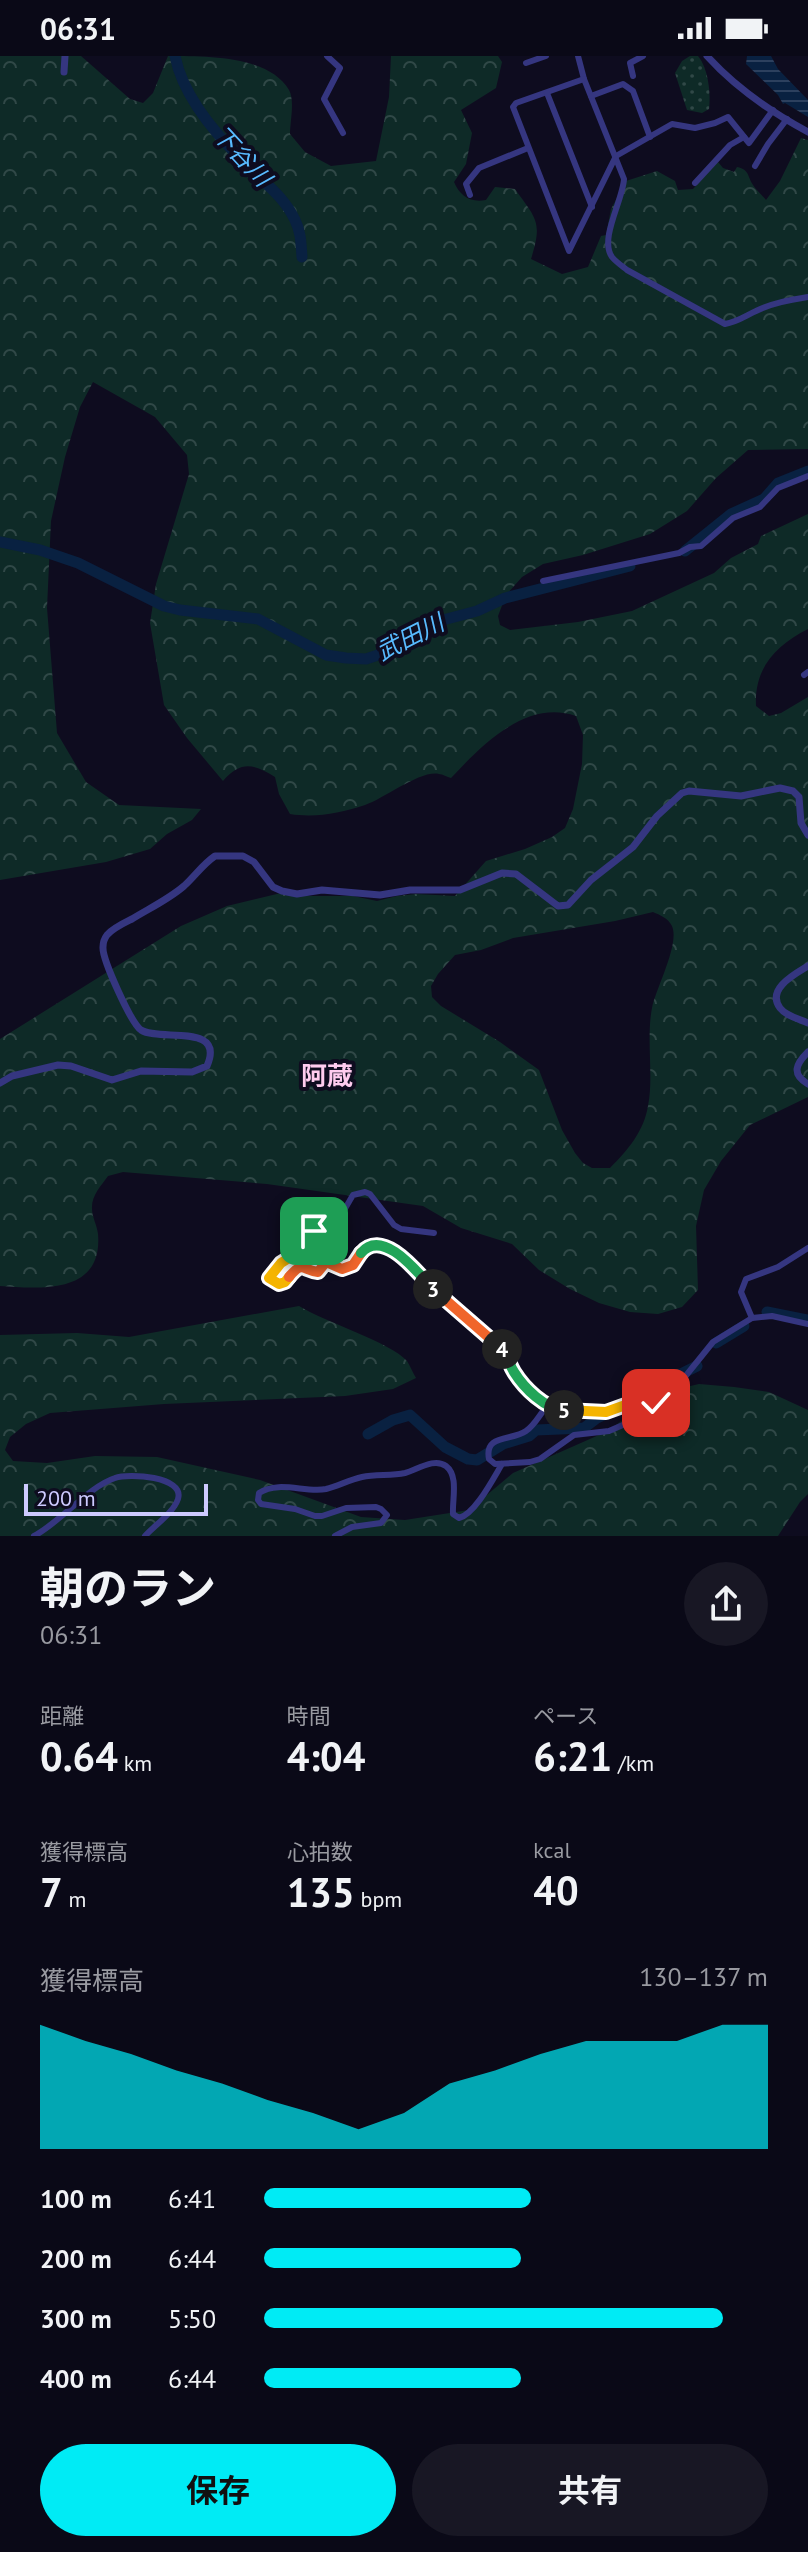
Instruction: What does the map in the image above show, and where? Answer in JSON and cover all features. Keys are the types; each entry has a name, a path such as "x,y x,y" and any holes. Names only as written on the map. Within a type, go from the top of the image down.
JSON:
{"street":[{"path":"64,72 65,56"},
{"path":"327,56 340,68 324,99 343,133"},
{"path":"526,63 546,56"},
{"path":"578,56 623,178 623,190 610,229 609,247 613,259 627,270 725,324 737,322 780,303 808,297"},
{"path":"633,76 630,63 643,56"},
{"path":"707,56 734,83 808,132"},
{"path":"584,79 516,103 513,107 569,251 616,156 672,124 695,128 728,117 749,143 773,110"},
{"path":"591,96 623,84 633,91 650,137"},
{"path":"547,93 592,207"},
{"path":"755,166 787,119"},
{"path":"695,183 730,145 744,137"},
{"path":"470,195 466,184 479,168 528,148"},
{"path":"543,581 701,546 733,518 760,507 778,488 808,476"},
{"path":"0,1083 12,1076 58,1065 71,1066 112,1080 141,1071 192,1072 207,1066 210,1051 199,1038 154,1034 143,1031 135,1023 120,994 103,948 106,936 115,928 173,894 215,856 243,856 254,862 273,887 297,894 322,890 380,895 410,890 460,890 502,873 516,874 558,906 568,905 591,880 633,847 657,816 682,793 689,791 741,796 788,789 799,797 801,823 808,835"},
{"path":"808,966 784,981 777,1000 787,1014 808,1023"},
{"path":"808,1052 798,1061 795,1069 797,1075 808,1084"},
{"path":"434,1233 401,1229 394,1225 376,1198 365,1192 353,1195 344,1214 318,1227 308,1246 281,1263 269,1278 279,1284 299,1267 318,1272 326,1262 342,1269 358,1261 367,1247 382,1245 407,1261 438,1294 503,1350 516,1376 547,1406 606,1412 670,1390"},
{"path":"752,1318 741,1292 746,1279 778,1267 808,1248"},
{"path":"547,1406 529,1429 491,1444 489,1459 495,1464 540,1459 574,1435 595,1434 639,1418 684,1378 713,1342 752,1318 772,1316 808,1324"},
{"path":"335,1536 352,1527 381,1523 387,1515 376,1507 346,1508 315,1516 295,1509 261,1504 259,1493 277,1487 326,1489 364,1476 406,1473 427,1465 442,1464 452,1474 453,1514 463,1518 471,1512 502,1464"},
{"path":"34,1536 51,1527 111,1480 128,1475 165,1481 174,1485 178,1493 178,1500 145,1536"}],"green space":[{"path":"0,56 81,56 130,99 143,103 153,93 168,56 219,58 252,64 280,79 289,90 292,106 290,134 305,152 331,166 376,161 389,97 391,56 498,56 502,62 496,88 461,110 472,133 466,164 454,182 463,195 475,200 486,200 495,187 515,189 528,207 537,228 531,259 562,274 588,267 601,236 606,235 611,209 626,181 657,171 675,181 678,190 693,189 718,162 723,168 734,172 737,167 744,170 766,200 780,181 801,138 808,140 808,449 748,450 716,478 687,511 650,534 543,564 522,577 506,595 498,616 500,625 510,630 578,622 632,611 714,573 731,558 758,544 761,536 808,514 808,629 786,642 769,659 759,680 756,706 769,716 781,713 808,697 808,1097 750,1125 721,1161 704,1190 696,1226 698,1290 682,1307 658,1314 630,1312 599,1303 539,1270 512,1244 461,1228 423,1206 267,1184 123,1172 108,1176 92,1204 98,1234 97,1254 91,1268 67,1284 34,1288 0,1286 0,1039 181,926 227,906 281,893 353,896 377,901 416,894 455,896 486,861 525,849 565,828 573,809 582,764 583,735 576,716 558,712 523,719 506,728 451,778 439,774 422,776 373,802 337,812 290,814 279,794 275,777 254,767 242,767 223,781 164,705 150,623 156,584 189,474 187,455 155,417 93,382 80,407 51,521 47,608 57,733 86,782 119,805 201,809 192,820 167,834 150,849 106,862 0,880","holes":["653,912 668,921 674,934 652,1008 650,1095 646,1115 634,1140 610,1168 592,1168 575,1153 562,1130 539,1070 441,1006 432,997 431,986 455,955 481,950 513,938"]},
{"path":"698,56 708,81 709,109 702,113 687,110 675,73 682,61"},
{"path":"299,1306 399,1354 407,1361 416,1378 393,1389 345,1396 164,1404 50,1413 26,1424 10,1437 5,1450 13,1461 47,1463 95,1456 157,1457 260,1480 361,1517 405,1520 469,1510 513,1473 608,1431 638,1408 678,1389 699,1384 769,1392 808,1410 808,1494 778,1536 0,1536 0,1335 77,1333 129,1337"}],"water":[{"path":"747,56 771,56 778,69 808,100 808,117 783,104 778,95 746,64"}],"waterway":[{"name":"下谷川","path":"175,56 185,86 202,114 223,141 290,211 298,229 302,257"},
{"name":"武田川","path":"685,551 731,514 764,499 778,483 808,471"},
{"name":"武田川","path":"0,542 40,550 78,563 164,606 258,619 326,655 366,659 378,655 424,625 477,611 505,598 630,566"},
{"path":"767,1312 808,1320"},
{"path":"716,1343 744,1326"},
{"path":"638,1400 669,1375 681,1374 697,1366"},
{"path":"368,1434 393,1420 410,1415 445,1447 468,1459 477,1460 503,1444 529,1436 536,1430 584,1428 614,1410"}],"district":[{"name":"阿蔵","path":"327,1075"}],"route":[{"path":"314,1231 308,1246 281,1263 269,1278 279,1284 299,1267 318,1272 326,1262 342,1269 358,1261 367,1247 382,1245 407,1261 438,1294 503,1350 516,1376 547,1406 606,1412 670,1390 656,1403"}]}
